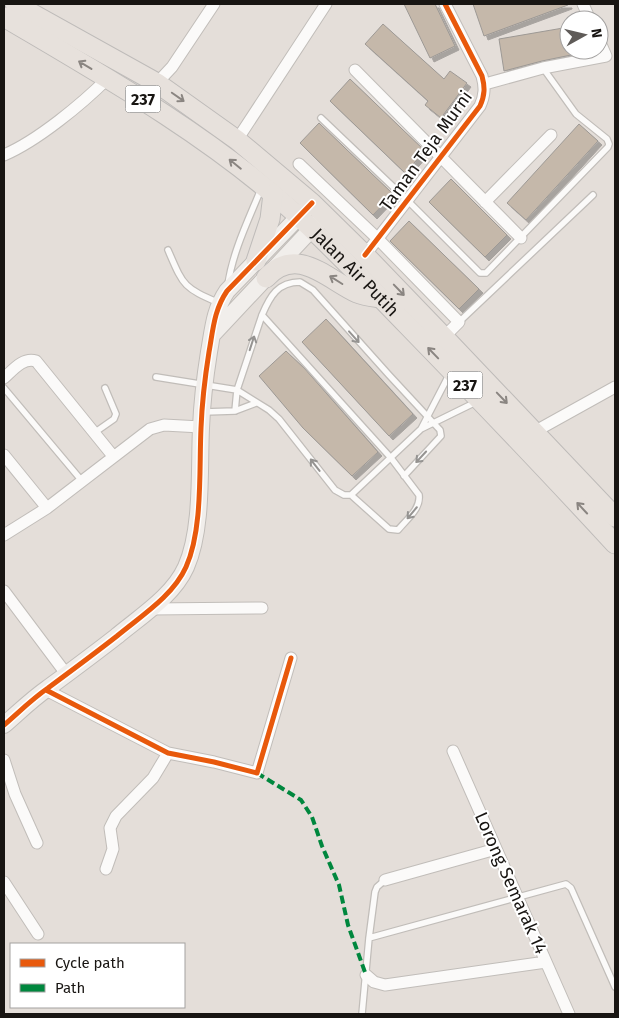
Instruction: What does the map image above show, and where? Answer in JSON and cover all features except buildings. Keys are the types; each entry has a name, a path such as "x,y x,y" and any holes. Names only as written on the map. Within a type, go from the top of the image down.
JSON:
{"main road":[{"name":"Jalan Air Putih","path":"15,4 157,82 237,140 311,216 380,298 480,400 615,544"},
{"name":"Jalan Air Putih","path":"4,17 145,100 215,148 268,190 311,216 365,255 615,517"},
{"path":"256,261 270,219 268,190"},
{"path":"266,278 272,271 284,265 308,266 323,272 358,293 380,298"}],"street":[{"path":"157,82 172,67 214,4"},
{"path":"237,140 326,4"},
{"name":"Taman Teja Murni","path":"365,255 408,201 480,106 484,98 485,84 449,5"},
{"path":"485,84 543,68 585,60"},
{"path":"354,70 521,238"},
{"path":"4,155 55,122 91,95 108,78"},
{"path":"485,202 551,135"},
{"path":"299,164 378,239 459,322 444,337"},
{"path":"4,724 150,609 175,584 186,567 193,548 197,524 204,385 212,335 223,297 256,261 311,216"},
{"path":"212,335 266,278 311,216"},
{"path":"4,378 24,361 36,361 113,456"},
{"path":"534,432 615,386"},
{"path":"4,535 47,508 150,429 157,426 201,420"},
{"path":"4,454 47,508"},
{"path":"4,591 67,675"},
{"path":"150,609 262,608"},
{"path":"46,690 168,753 257,773 292,658"},
{"name":"Lorong Semarak 14","path":"452,751 569,1014"},
{"path":"106,869 113,849 110,828 116,816 153,778 168,753"},
{"path":"4,760 15,794 37,843"},
{"path":"385,880 496,849"},
{"path":"4,882 38,934"},
{"path":"366,975 374,982 385,985 546,962"}],"lane":[{"path":"321,118 483,274 521,238 609,144 608,139 576,114 543,68"},
{"path":"168,250 180,278 193,292 223,297 236,252 268,190"},
{"path":"459,322 593,195"},
{"path":"235,410 237,390 262,315 272,295 284,284 300,282 306,284 388,375 434,421 440,430 441,436 404,476"},
{"path":"156,377 237,390 248,396 256,403 270,410 279,419 335,490 351,496 389,529 398,530 418,506 420,500 418,495 391,458 262,315"},
{"path":"421,429 427,414 451,371"},
{"path":"4,388 82,481"},
{"path":"94,433 114,419 116,414 105,388"},
{"path":"351,496 421,429 480,400"},
{"path":"201,420 256,403"},
{"path":"362,1014 369,938 376,892 377,887 385,880"},
{"path":"369,938 566,884 571,888 615,987"}],"marked path":[{"path":"257,773 301,800 312,817 339,885 348,925 366,975"}],"cycle path":[{"path":"365,255 482,102 484,91 482,76 445,4"},
{"path":"4,725 36,697 146,613 173,587 186,567 198,517 203,399 213,328 219,305 227,291 312,203"},
{"path":"46,690 168,753 257,773 291,658"}]}
